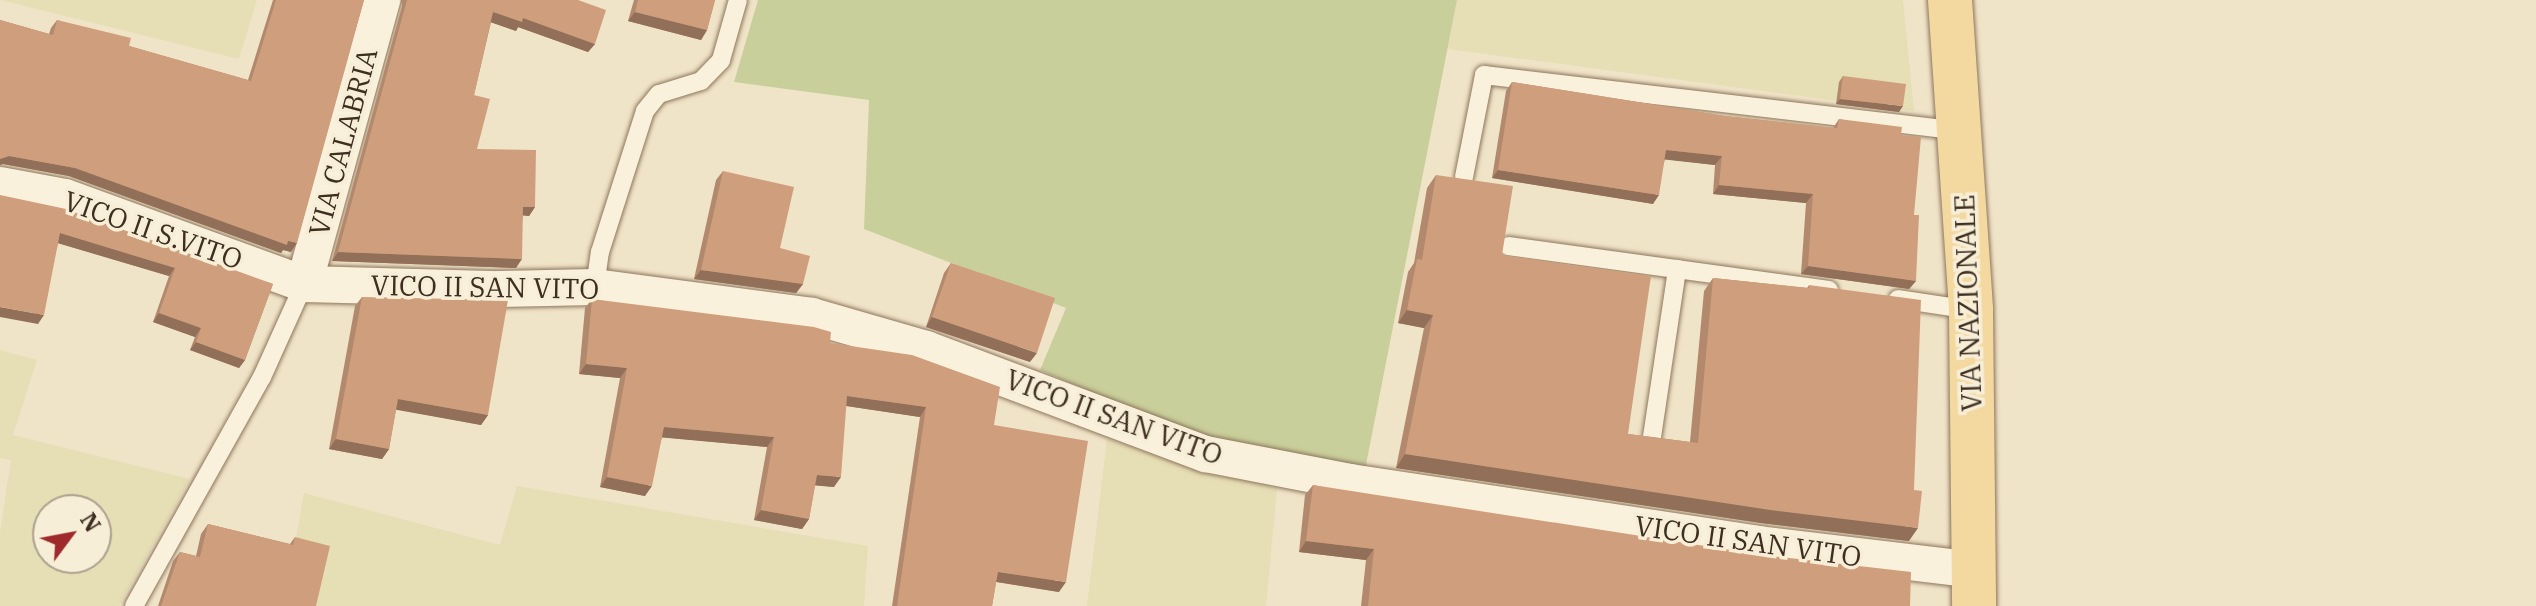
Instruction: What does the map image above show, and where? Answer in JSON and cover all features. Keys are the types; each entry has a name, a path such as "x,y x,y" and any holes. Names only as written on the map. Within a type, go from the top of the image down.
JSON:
{"main road":[{"name":"VIA NAZIONALE","path":"1950,0 1971,310 1974,588"}],"street":[{"name":"VIA CALABRIA","path":"304,284 382,0"},
{"name":"VICO II S.VITO","path":"0,185 65,197 304,284"},
{"name":"VICO II SAN VITO","path":"304,284 500,289 595,287 812,316 926,349 1206,454 1350,482 1758,544 1974,588"}],"lane":[{"path":"595,287 600,252 645,111 659,94 701,81 721,60 738,0"},
{"path":"1464,177 1484,75 1960,131"},
{"path":"1508,246 1851,293"},
{"path":"1652,437 1677,269"},
{"path":"134,606 262,377 304,284"},
{"path":"1883,297 1971,310"}],"shaded area":[{"path":"0,0 257,0 239,59"},
{"path":"1457,0 1903,0 1914,111 1448,49"},
{"path":"0,350 37,360 13,435 190,479 119,606 0,606 0,532 11,460 0,458"},
{"path":"1107,439 1277,489 1266,606 1087,606"},
{"path":"517,486 868,546 864,606 284,606 304,493 500,545"}],"green space":[{"path":"758,0 1457,0 1365,470 1206,440 1040,370 1066,308 864,229 869,100 734,82"}],"building":[{"path":"276,0 364,0 297,243 288,241 287,245 75,168 9,156 0,159 0,20 53,35 57,20 131,38 129,46 251,81"},
{"path":"407,0 578,0 606,10 595,44 523,18 522,22 493,12 474,95 490,99 477,149 536,150 535,207 523,207 522,259 338,252"},
{"path":"638,0 715,0 707,30 635,12"},
{"path":"1843,76 1906,84 1903,106 1840,99"},
{"path":"1512,82 1725,116 1837,128 1839,119 1902,127 1901,135 1921,137 1914,215 1919,215 1916,281 1808,266 1813,194 1719,185 1722,156 1666,150 1659,195 1498,170"},
{"path":"723,171 794,187 780,248 810,256 803,284 701,270"},
{"path":"1436,175 1513,186 1502,255 1651,276 1628,434 1698,443 1713,278 1809,288 1809,285 1921,300 1914,490 1922,491 1918,528 1770,510 1405,454 1433,315 1407,310 1417,259 1422,260"},
{"path":"0,195 66,209 273,284 245,360 196,342 201,328 159,313 175,268 60,233 44,315 0,307"},
{"path":"951,263 1055,298 1037,353 932,317"},
{"path":"362,297 508,300 488,415 398,399 389,449 336,439"},
{"path":"592,299 814,327 831,332 830,343 912,355 1000,387 994,425 1088,441 1066,582 998,572 992,606 897,606 926,407 847,396 841,477 817,475 809,519 761,510 774,437 664,427 652,486 607,477 627,368 586,364"},
{"path":"1313,485 1763,555 1911,572 1910,606 1368,606 1374,549 1306,541"},
{"path":"208,524 293,545 295,537 330,546 316,606 161,606 180,552 200,557"}]}
